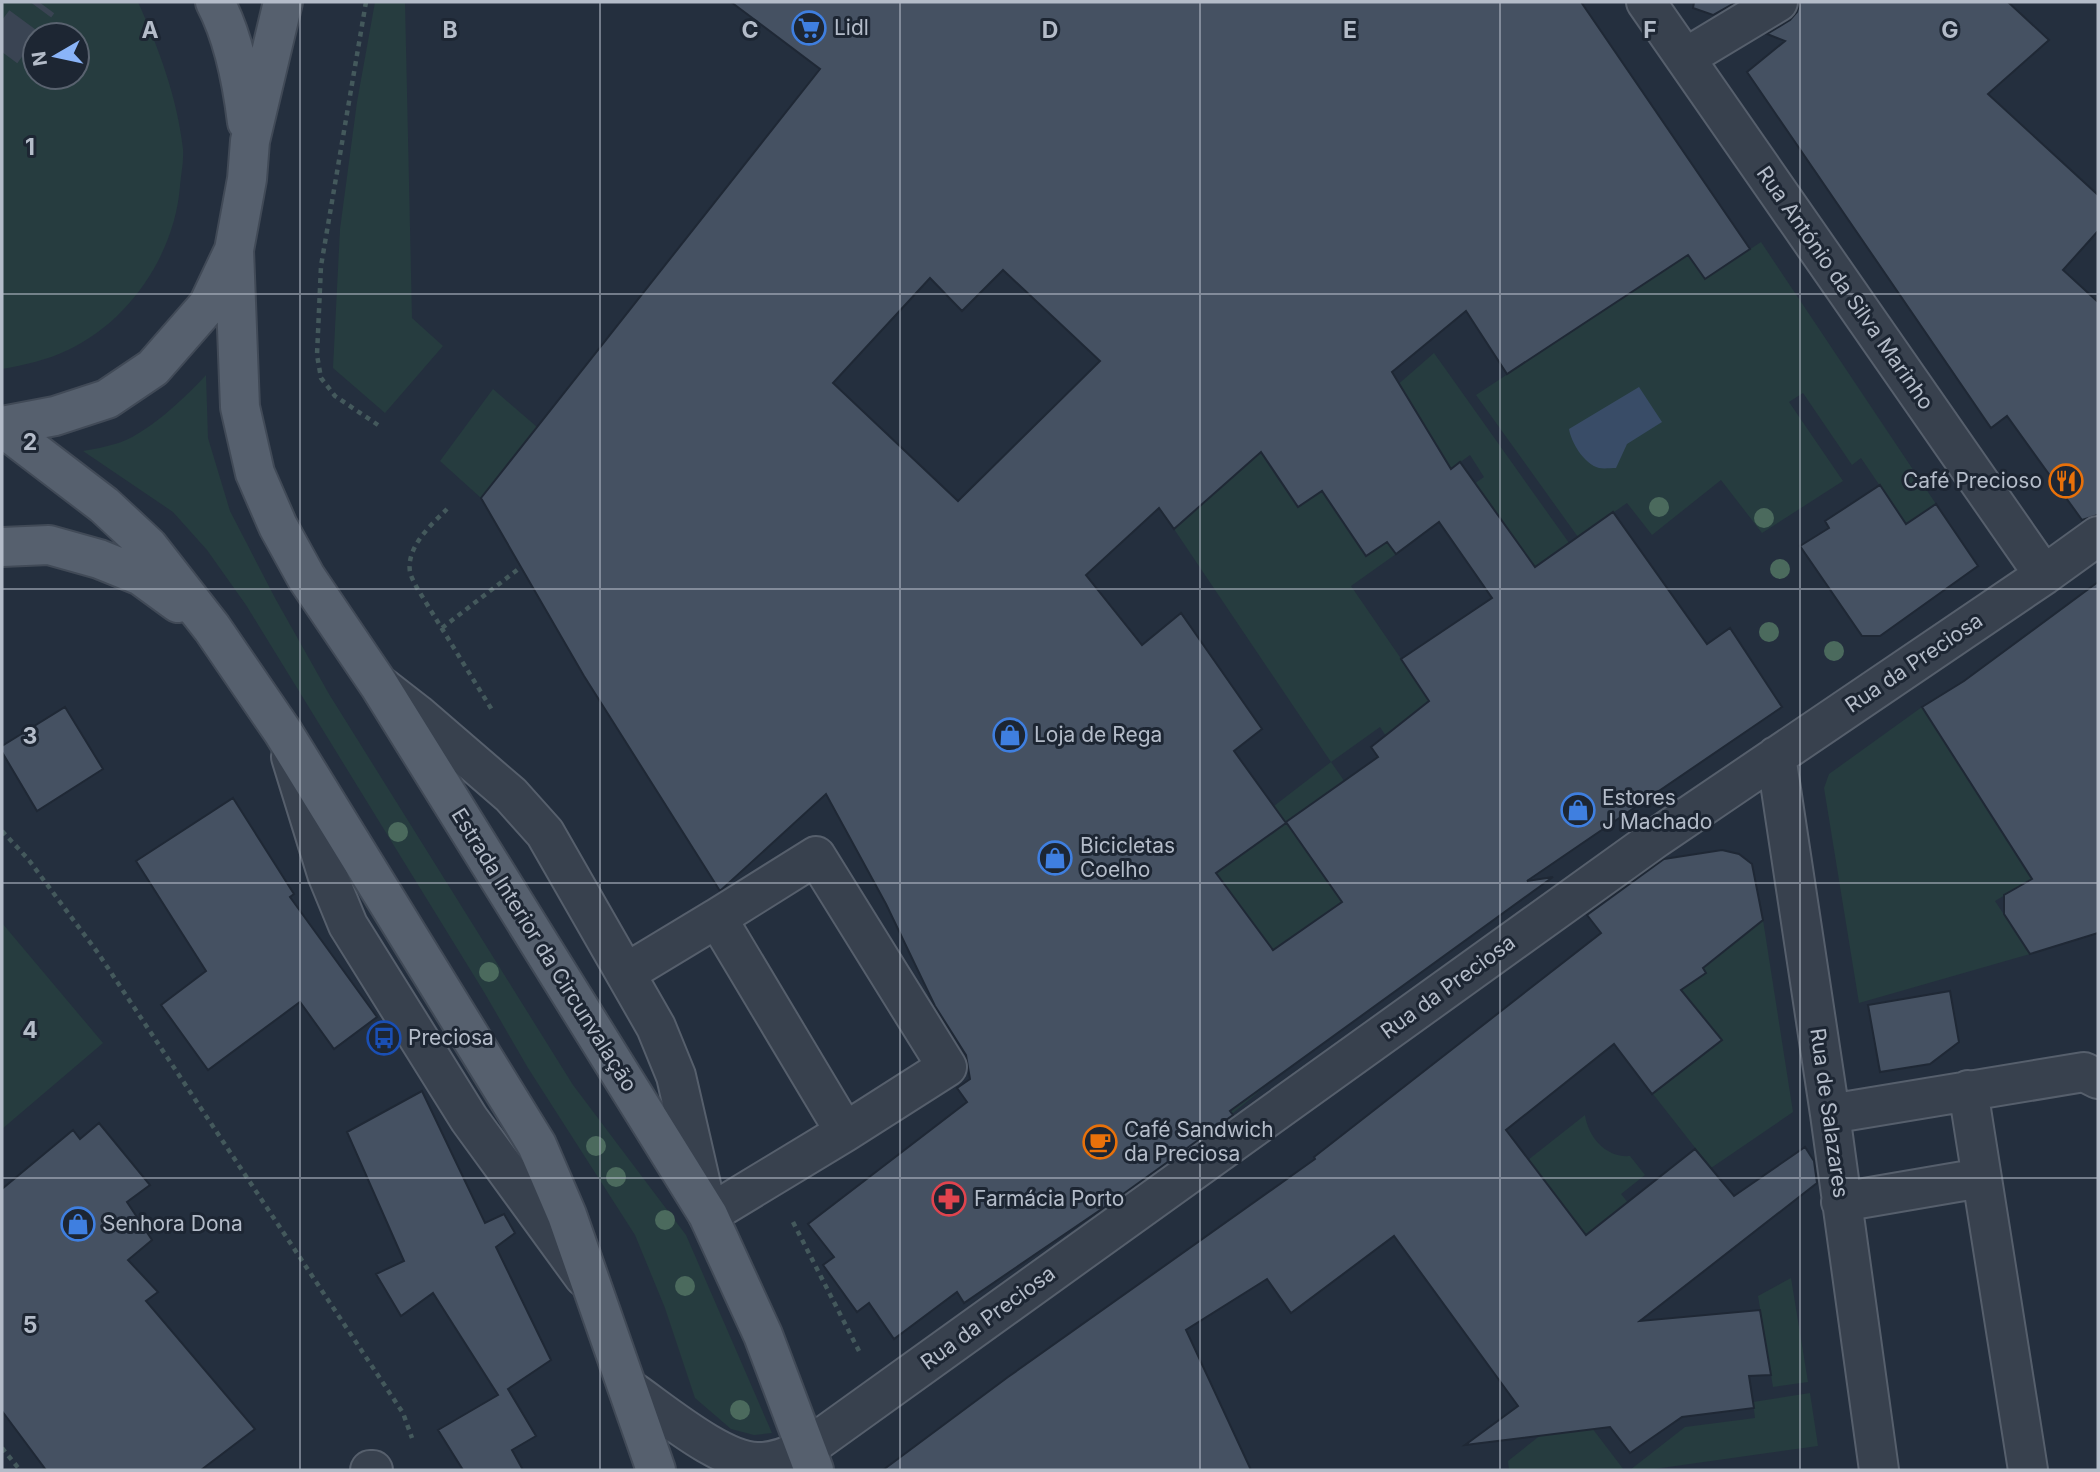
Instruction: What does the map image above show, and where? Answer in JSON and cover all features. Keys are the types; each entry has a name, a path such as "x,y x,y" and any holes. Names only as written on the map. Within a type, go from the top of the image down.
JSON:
{"main road":[{"path":"215,2 242,81 250,141"},
{"path":"2,426 55,416 107,399 153,368 208,305 234,250 247,179 250,141 284,2"},
{"name":"Estrada Interior da Circunvalação","path":"234,250 240,407 255,473 278,526 306,577 379,685 708,1215 763,1335 810,1460"},
{"path":"2,426 104,505 148,546 212,628 283,732 537,1145 568,1214 656,1470"},
{"path":"2,547 49,545 99,559 141,576 212,628"}],"street":[{"name":"Rua António da Silva Marinho","path":"1646,2 2044,575"},
{"path":"1685,58 1778,2"},
{"name":"Rua da Preciosa","path":"629,1389 732,1458 758,1463 781,1458 810,1460 1634,854 2098,536"},
{"name":"Estrada Interior da Circunvalação","path":"379,685 417,714 510,795 545,833 656,1027 676,1076 708,1215"},
{"name":"Rua de Salazares","path":"1776,756 1880,1470"},
{"path":"626,973 816,856 947,1067 708,1215"},
{"path":"717,918 845,1132"},
{"path":"1830,1114 2084,1072 2098,1079"},
{"path":"803,1158 841,1163 933,1101 933,1077"},
{"path":"1968,1090 2028,1470"},
{"path":"1841,1202 1981,1178"}],"path":[{"path":"366,2 321,266 317,355 321,378 335,396 378,425"},
{"path":"442,628 521,567"},
{"path":"2,831 28,859 98,953 403,1413 416,1447"},
{"path":"2,1448 20,1470"}],"green space":[{"path":"2,2 138,2 166,74 183,149 176,211 169,236 159,260 145,282 111,322 68,350 36,362 2,369"},
{"path":"375,2 405,2 412,318 443,346 385,413 333,368 340,229 357,102"},
{"path":"1761,242 1936,504 1906,524 1861,458 1852,465 1803,393 1789,402 1843,481 1762,533 1721,480 1652,535 1627,503 1578,537 1476,395 1688,255 1705,279"},
{"path":"1434,353 1606,595 1551,637 1503,522 1490,504 1474,517 1458,495 1484,477 1470,455 1451,469 1420,418 1379,401"},
{"path":"206,375 208,438 230,511 275,598 329,694 573,1085 686,1235 772,1433 754,1435 731,1429 695,1398 665,1308 635,1235 528,1068 246,605 207,550 173,512 83,451 115,444 139,433 176,405"},
{"path":"493,389 537,427 481,498 440,461"},
{"path":"1246,432 1298,507 1322,491 1366,555 1387,542 1396,554 1351,586 1448,727 1386,736 1380,727 1331,762 1174,529 1220,488 1207,467"},
{"path":"1922,707 2032,879 1995,901 2030,954 1859,1003 1824,788 1829,774"},
{"path":"1331,762 1393,851 1348,910 1273,950 1197,974 1273,1080 1232,1114 1135,983 1198,888 1240,856 1274,806"},
{"path":"1763,920 1793,1112 1711,1168 1653,1094 1721,1041 1681,990 1706,973 1703,968"},
{"path":"2,923 103,1043 2,1129"},
{"path":"1585,1115 1594,1138 1606,1150 1621,1156 1630,1156 1645,1175 1621,1194 1642,1220 1600,1253 1528,1160"},
{"path":"1791,1278 1808,1382 1773,1387 1758,1296"},
{"path":"1810,1393 1818,1446 1647,1470 1630,1470 1685,1427 1755,1418 1753,1402"},
{"path":"1576,1407 1624,1470 1509,1470 1508,1461"}],"water":[{"path":"1639,387 1662,422 1627,444 1616,468 1593,466 1579,452 1569,429"}],"building":[{"path":"731,2 1581,2 1750,249 1705,279 1688,255 1507,374 1466,311 1392,372 1451,469 1460,462 1535,567 1613,512 1707,644 1730,628 1782,707 1527,881 1553,877 1230,1111 1233,1115 1112,1202 964,1303 957,1292 894,1339 869,1303 857,1312 823,1265 834,1257 808,1224 967,1102 957,1088 970,1079 966,1055 935,1006 886,904 826,794 720,891 584,676 481,498 820,69","holes":["1003,270 1100,361 958,501 833,383 930,278 962,311","1261,452 1298,507 1322,491 1366,556 1387,542 1396,554 1439,522 1492,598 1401,659 1429,701 1371,747 1378,757 1286,822 1342,902 1273,950 1216,873 1286,823 1234,751 1262,729 1181,613 1142,645 1086,575 1159,508 1174,529"]},
{"path":"1694,2 1736,2 1713,15 1693,8"},
{"path":"1800,2 2008,2 2049,40 1988,94 2098,195 2098,231 2063,270 2098,302 2098,515 2082,520 2007,416 1991,428 1747,72 1785,41 1767,34 1790,20 1797,12"},
{"path":"1880,485 1906,524 1936,504 1978,566 1880,636 1862,636 1800,546 1829,528 1825,521"},
{"path":"2098,582 2098,933 2030,954 2004,914 2004,895 2032,879 1922,707 1964,681"},
{"path":"65,707 103,769 37,811 2,752 2,746"},
{"path":"233,798 294,894 290,897 377,1017 334,1049 300,1002 208,1070 161,1005 206,971 136,861"},
{"path":"1722,850 1739,854 1752,864 1763,920 1703,968 1706,973 1681,990 1722,1040 1652,1094 1614,1044 1506,1130 1586,1235 1695,1149 1734,1196 1805,1147 1814,1161 1817,1183 1640,1321 1760,1310 1771,1375 1749,1376 1754,1408 1682,1417 1630,1453 1610,1427 1465,1445 1518,1406 1394,1236 1291,1313 1267,1279 1186,1330 1251,1470 883,1470 1008,1377 1315,1159 1314,1157 1601,933 1587,915 1664,859"},
{"path":"1950,991 1959,1042 1930,1064 1880,1072 1868,1005"},
{"path":"422,1091 485,1223 504,1214 515,1233 496,1247 551,1360 508,1389 536,1436 512,1450 523,1470 463,1470 438,1430 498,1395 433,1293 401,1316 376,1274 404,1261 347,1132"},
{"path":"99,1123 150,1185 127,1202 152,1240 128,1260 158,1292 146,1301 255,1429 201,1470 46,1470 2,1411 2,1189 73,1130 80,1139"}],"tunnel":[{"path":"2,52 39,2"}],"place":[{"name":"Lidl","path":"809,28"},
{"name":"Café Precioso","path":"2066,481"},
{"name":"Loja de Rega","path":"1010,735"},
{"name":"Estores J Machado","path":"1578,810"},
{"name":"Bicicletas Coelho","path":"1055,858"},
{"name":"Preciosa","path":"384,1038"},
{"name":"Café Sandwich da Preciosa","path":"1100,1142"},
{"name":"Farmácia Porto","path":"949,1199"},
{"name":"Senhora Dona","path":"78,1224"}]}
